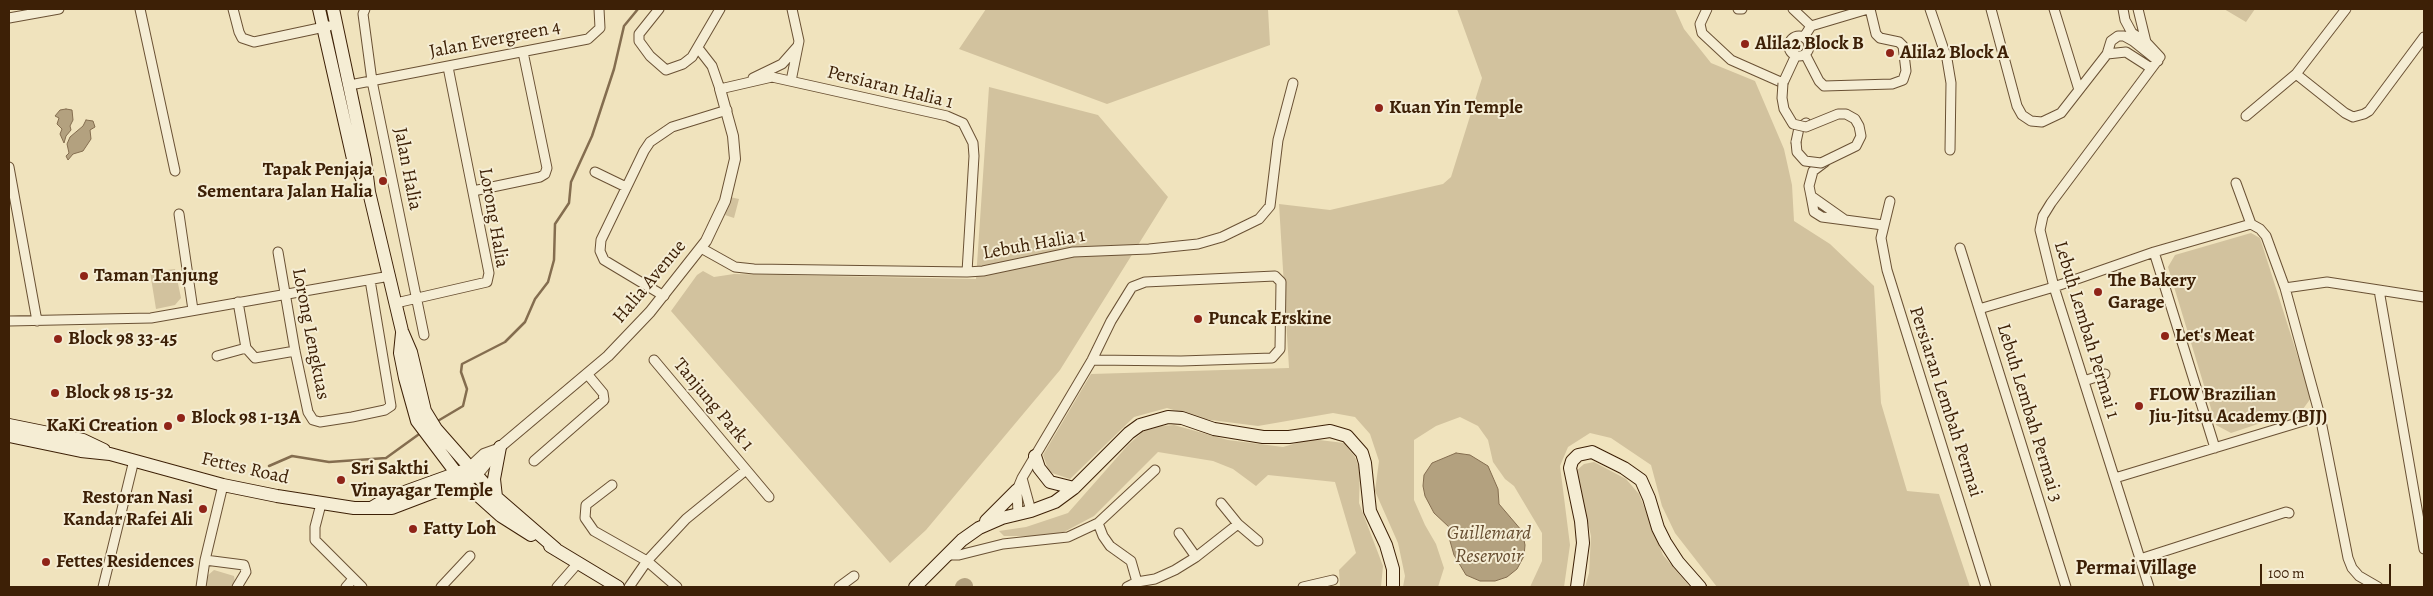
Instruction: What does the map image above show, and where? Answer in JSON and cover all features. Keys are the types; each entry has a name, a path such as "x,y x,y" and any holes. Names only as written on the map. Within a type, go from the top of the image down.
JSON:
{"main road":[{"path":"320,9 330,25 350,85 365,160 369,192 402,331 400,353 413,413 496,497 556,549"},
{"path":"333,9 330,25 330,52 353,159 369,192"},
{"path":"330,52 337,58 342,80 350,85"},
{"path":"348,136 350,119 344,93 350,85"},
{"path":"979,528 1055,502 1074,488 1129,433 1155,419 1168,417 1182,418 1214,428 1263,437 1288,437 1316,431 1340,432 1354,442 1362,453 1370,511 1386,544 1392,569 1393,587"},
{"name":"Fettes Road","path":"9,425 83,440 110,454"},
{"path":"429,428 460,478 501,516 618,587"},
{"name":"Fettes Road","path":"9,436 81,452 110,454 223,484 321,504 392,508 472,472"},
{"path":"496,497 494,479 499,448"},
{"path":"1577,587 1584,542 1570,468 1572,461 1578,455 1592,452 1624,468 1641,480 1665,542 1678,562 1700,587"},
{"path":"1035,456 1038,468 1050,482 1074,488"},
{"path":"915,587 946,555 979,528 1019,484"}],"street":[{"path":"9,18 60,9"},
{"path":"140,9 176,171"},
{"name":"Jalan Halia","path":"364,9 362,14 372,81 424,335"},
{"name":"Jalan Evergreen 4","path":"350,85 523,52 593,36 601,24 599,9"},
{"path":"659,9 640,34 639,41 650,56 666,70 683,64 692,57 720,9"},
{"path":"791,81 799,46 798,30 792,9"},
{"path":"1707,9 1700,24 1702,33 1709,41 1731,60 1783,84"},
{"path":"1793,9 1811,26"},
{"path":"1804,37 1811,26 1869,9 1876,34 1880,38 1898,42 1903,46 1906,71 1903,80 1892,84 1824,86 1800,55 1789,48 1790,42 1797,36 1804,37 1810,45 1800,55 1783,84 1784,108 1793,124 1806,127 1838,114 1846,114 1855,119 1859,126 1861,136 1856,146 1821,163 1804,161 1797,152 1796,142 1799,128 1805,124 1845,112 1857,119 1862,134 1858,145 1817,166 1813,170 1810,186 1814,212 1822,217 1882,224"},
{"path":"1930,9 1947,60 1951,82 1950,150"},
{"path":"1991,9 2022,115 2031,121 2042,122 2053,119 2061,113 2107,54 2111,42 2118,36 2124,36 2158,61 2159,54 2132,33 2125,20 2123,9"},
{"path":"2054,9 2079,90"},
{"path":"2138,9 2146,42"},
{"path":"2246,116 2296,74 2346,9"},
{"path":"234,13 242,38 254,42 330,25"},
{"path":"2296,74 2345,113 2353,116 2369,110 2424,37"},
{"path":"747,82 763,72 782,64 799,46"},
{"path":"698,48 712,66 720,88"},
{"path":"473,191 540,177 545,174 547,168 523,52"},
{"path":"2107,54 2126,52 2151,68"},
{"name":"Lebuh Lembah Permai 1","path":"2148,587 2054,287 2040,230 2043,216 2158,61"},
{"name":"Lorong Halia","path":"396,303 488,282 489,273 448,67"},
{"name":"Persiaran Halia 1","path":"720,88 772,77 947,116 962,123 973,143 974,156 967,272"},
{"name":"Lebuh Halia 1","path":"701,248 735,267 754,269 967,272 983,271 1073,252 1149,249 1198,244 1222,237 1259,219 1270,206 1278,140 1293,83"},
{"name":"Halia Avenue","path":"472,472 484,454 499,448 588,375 664,296 701,248 722,210 732,179 735,148 720,88"},
{"path":"664,296 607,264 601,256 602,240 644,151 657,135 672,127 726,110"},
{"path":"9,167 36,321"},
{"path":"595,172 626,187"},
{"path":"2236,183 2251,224 2260,229 2266,236 2285,288 2320,416 2348,558 2352,568 2359,576 2378,587"},
{"name":"Persiaran Lembah Permai","path":"1890,200 1882,224 1881,238 1886,270 1986,587"},
{"path":"179,214 193,310"},
{"path":"1979,309 2054,287 2154,252 2251,224"},
{"name":"Lebuh Lembah Permai 3","path":"1960,248 2066,587"},
{"name":"Lorong Lengkuas","path":"278,252 295,351 308,412 312,420 320,422 385,410 391,406 370,280"},
{"path":"2154,252 2215,448"},
{"path":"9,321 151,318 390,276"},
{"path":"1018,514 1019,484 1092,360 1111,321 1132,287 1145,282 1275,276 1281,282 1280,349 1272,358 1182,361 1092,360"},
{"path":"2285,288 2327,282 2424,297"},
{"path":"2378,290 2424,549"},
{"path":"238,302 246,348 255,358 295,351"},
{"path":"217,356 246,348"},
{"name":"Tanjung Park 1","path":"654,360 769,498"},
{"path":"2084,381 2105,374"},
{"path":"534,461 604,400 603,393 588,375"},
{"path":"2114,478 2320,416"},
{"path":"103,587 134,460"},
{"name":"Tanjung Park 1","path":"629,587 647,561 686,519 746,470"},
{"path":"946,555 959,555 1003,544 1068,536 1098,523 1155,470"},
{"path":"201,587 205,560 223,484"},
{"path":"612,484 586,505 585,518 594,531 647,561 677,587"},
{"path":"1019,484 1031,511"},
{"path":"1221,503 1238,524 1258,541"},
{"path":"321,504 315,527 316,540 362,587"},
{"path":"2140,559 2286,512 2289,513"},
{"path":"1098,523 1102,536 1110,546 1131,561 1137,582"},
{"path":"1127,587 1137,582 1156,579 1175,570 1196,557 1238,524"},
{"path":"1179,532 1196,557"},
{"path":"441,587 470,556"},
{"path":"205,560 244,565 246,572 237,587"},
{"path":"557,587 578,564"},
{"path":"839,587 854,576"},
{"path":"346,587 353,579"},
{"path":"1303,587 1333,580"}],"shaded area":[{"path":"986,9 1268,9 1270,45 1107,104 959,49"},
{"path":"1457,9 1675,9 1684,29 1711,63 1755,81 1784,149 1792,185 1794,221 1830,244 1874,286 1881,403 1907,491 1939,494 1970,587 1717,587 1675,533 1662,506 1651,465 1611,438 1590,433 1568,447 1560,466 1570,545 1564,587 1530,587 1542,561 1542,533 1514,486 1505,479 1493,462 1488,440 1478,426 1460,417 1436,426 1414,440 1414,500 1436,544 1444,568 1438,587 1403,587 1405,576 1398,543 1375,491 1379,461 1370,434 1355,417 1333,413 1258,426 1203,419 1167,408 1134,417 1070,479 1049,472 1043,455 1091,374 1289,368 1279,204 1330,210 1443,184 1451,177 1482,78"},
{"path":"2224,9 2255,9 2246,22"},
{"path":"989,87 1098,115 1168,197 1060,370 926,530 890,563 671,311 697,275 703,271 714,277 734,274 976,279"},
{"path":"730,197 739,199 734,218 725,215"},
{"path":"2251,233 2260,238 2311,398 2303,409 2231,433 2216,425 2168,267 2175,255"},
{"path":"175,269 181,298 175,305 156,309 150,272"},
{"path":"1174,425 1228,440 1283,447 1311,439 1344,443 1355,457 1360,470 1359,503 1383,566 1381,587 1340,587 1339,570 1356,553 1335,482 1268,475 1256,486 1233,469 1213,461 1158,452 1094,516 1064,532 1040,536 1004,536 999,531 1026,527 1068,513 1128,445 1148,427"},
{"path":"1594,462 1626,479 1639,494 1663,555 1690,587 1585,587 1589,573 1591,536 1576,471 1584,464"},
{"path":"214,570 234,576 235,582 231,587 206,587 207,576"}],"water":[{"path":"60,110 72,110 73,120 70,126 71,130 66,136 64,143 60,134 62,129 57,124 59,118 55,116"},
{"path":"86,120 93,121 95,127 90,130 91,139 83,151 73,154 68,160 66,156 69,153 67,144 70,137 83,126"},
{"name":"Guillemard Reservoir","path":"1456,453 1470,455 1488,466 1498,489 1499,504 1522,531 1525,545 1524,556 1517,569 1507,577 1495,581 1480,581 1466,575 1454,555 1449,527 1434,513 1425,496 1423,486 1424,475 1432,463"}],"waterway":[{"path":"436,422 463,406 467,389 461,372 462,364 505,342 525,322 535,299 548,282 554,260 555,224 569,203 571,182 592,136 614,69 624,26 638,9"},
{"path":"269,466 292,456 329,462 386,458 422,432"}],"place":[{"name":"Alila2 Block B","path":"1745,44"},
{"name":"Alila2 Block A","path":"1890,53"},
{"name":"Kuan Yin Temple","path":"1379,108"},
{"name":"Tapak Penjaja Sementara Jalan Halia","path":"383,181"},
{"name":"Taman Tanjung","path":"84,276"},
{"name":"The Bakery Garage","path":"2098,292"},
{"name":"Puncak Erskine","path":"1198,319"},
{"name":"Let's Meat","path":"2165,336"},
{"name":"Block 98 33-45","path":"58,339"},
{"name":"Block 98 15-32","path":"55,393"},
{"name":"FLOW Brazilian Jiu-Jitsu Academy (BJJ)","path":"2139,406"},
{"name":"Block 98 1-13A","path":"181,418"},
{"name":"KaKi Creation","path":"168,426"},
{"name":"Sri Sakthi Vinayagar Temple","path":"341,480"},
{"name":"Restoran Nasi Kandar Rafei Ali","path":"203,509"},
{"name":"Fatty Loh","path":"413,529"},
{"name":"Fettes Residences","path":"46,562"}],"district":[{"name":"Permai Village","path":"2136,569"}]}
